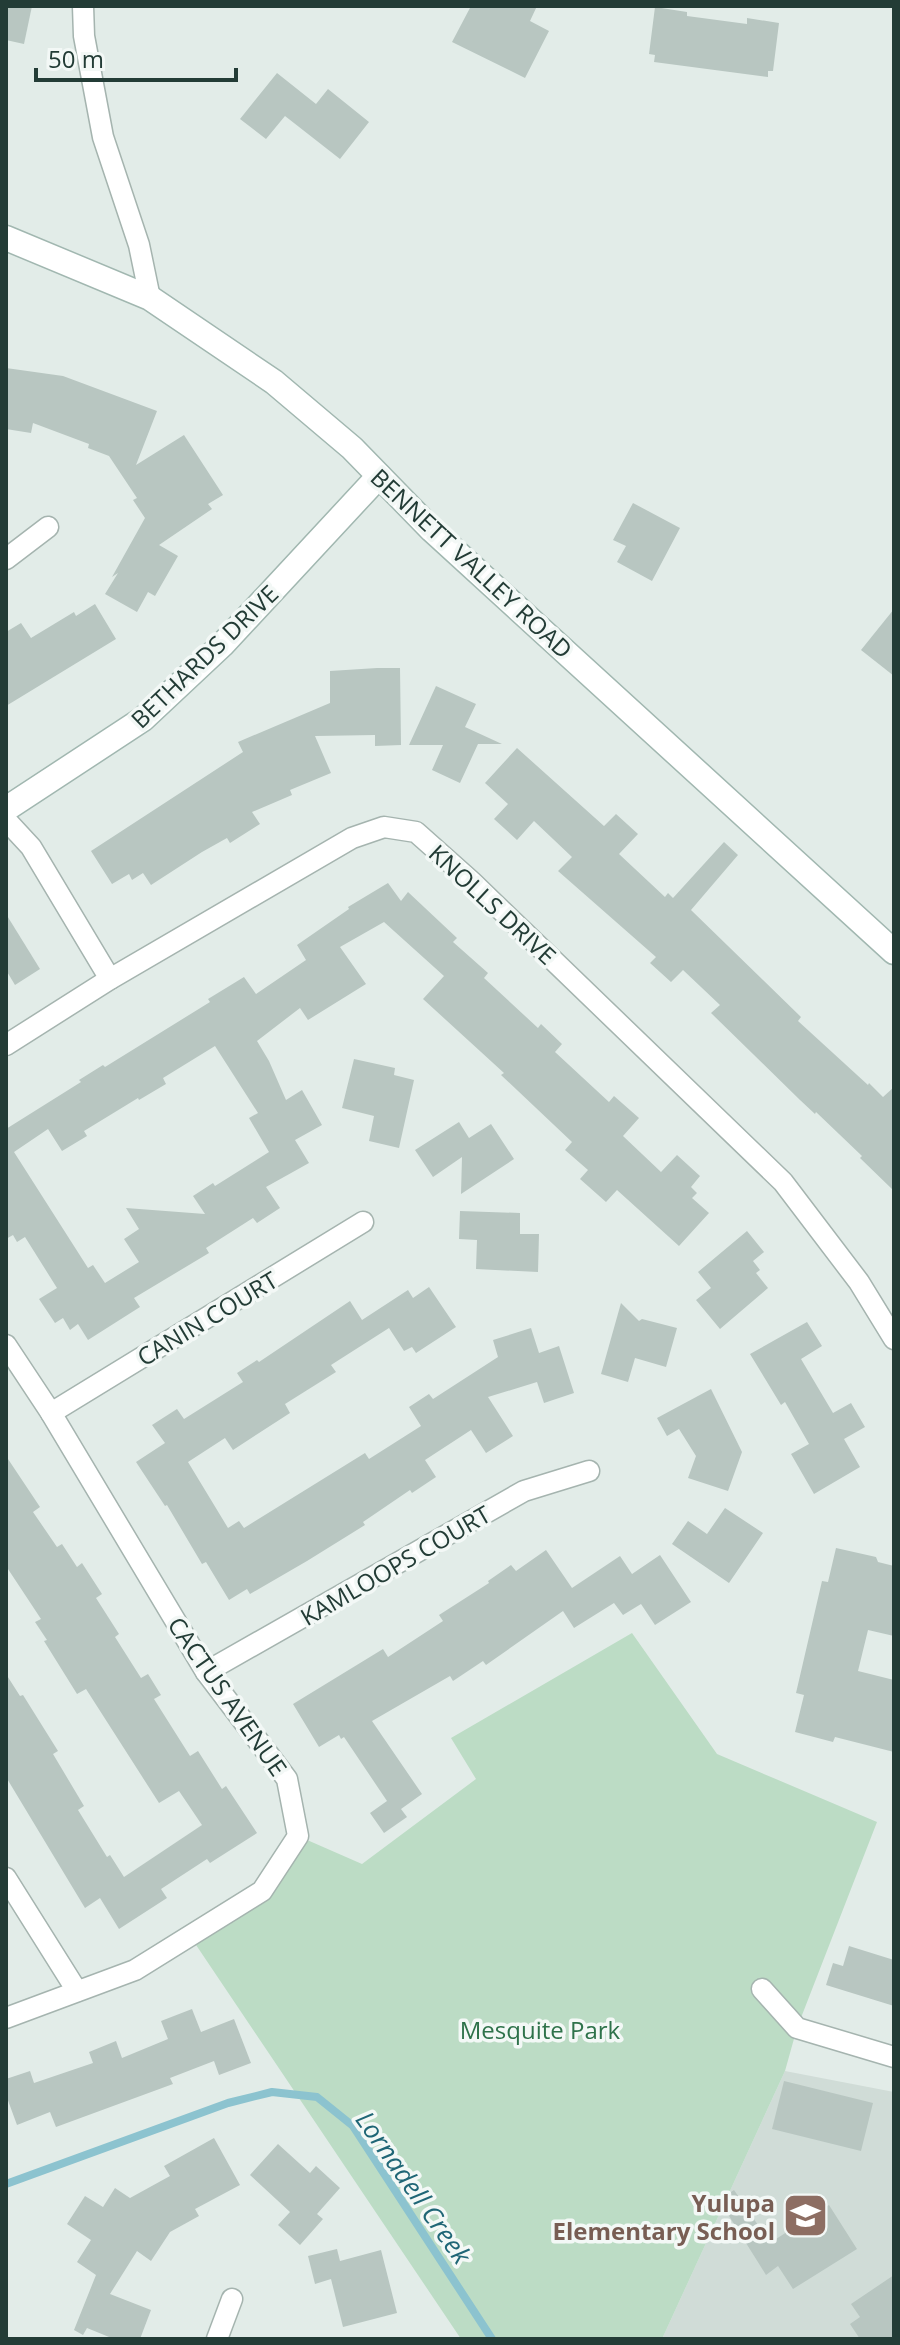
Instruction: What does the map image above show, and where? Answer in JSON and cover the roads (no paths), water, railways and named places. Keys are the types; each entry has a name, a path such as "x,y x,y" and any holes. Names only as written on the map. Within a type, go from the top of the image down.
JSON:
{"street":[{"path":"83,6 84,36 103,137 139,245 150,298"},
{"name":"BENNETT VALLEY ROAD","path":"6,238 150,298 274,382 352,448 432,530 894,952"},
{"name":"BETHARDS DRIVE","path":"6,809 143,719 222,645 379,476"},
{"path":"6,559 48,527"},
{"path":"6,820 31,847 110,979 6,1045"},
{"name":"KNOLLS DRIVE","path":"110,979 352,838 384,827 416,832 471,881 783,1182 859,1282 894,1339"},
{"name":"CANIN COURT","path":"51,1413 363,1222"},
{"name":"CACTUS AVENUE","path":"6,1345 51,1413 206,1672 287,1779 298,1836 262,1891 135,1970 6,2018"},
{"name":"KAMLOOPS COURT","path":"206,1672 524,1491 589,1471"},
{"path":"6,1878 77,1991"},
{"path":"762,1989 797,2028 894,2057"},
{"path":"217,2339 232,2299"}],"waterway":[{"name":"Lornadell Creek","path":"6,2184 228,2103 272,2092 317,2097 353,2126 492,2339"}],"place":[{"name":"Yulupa Elementary School","path":"806,2216"}],"park label":[{"name":"Mesquite Park","path":"540,2029"}]}
